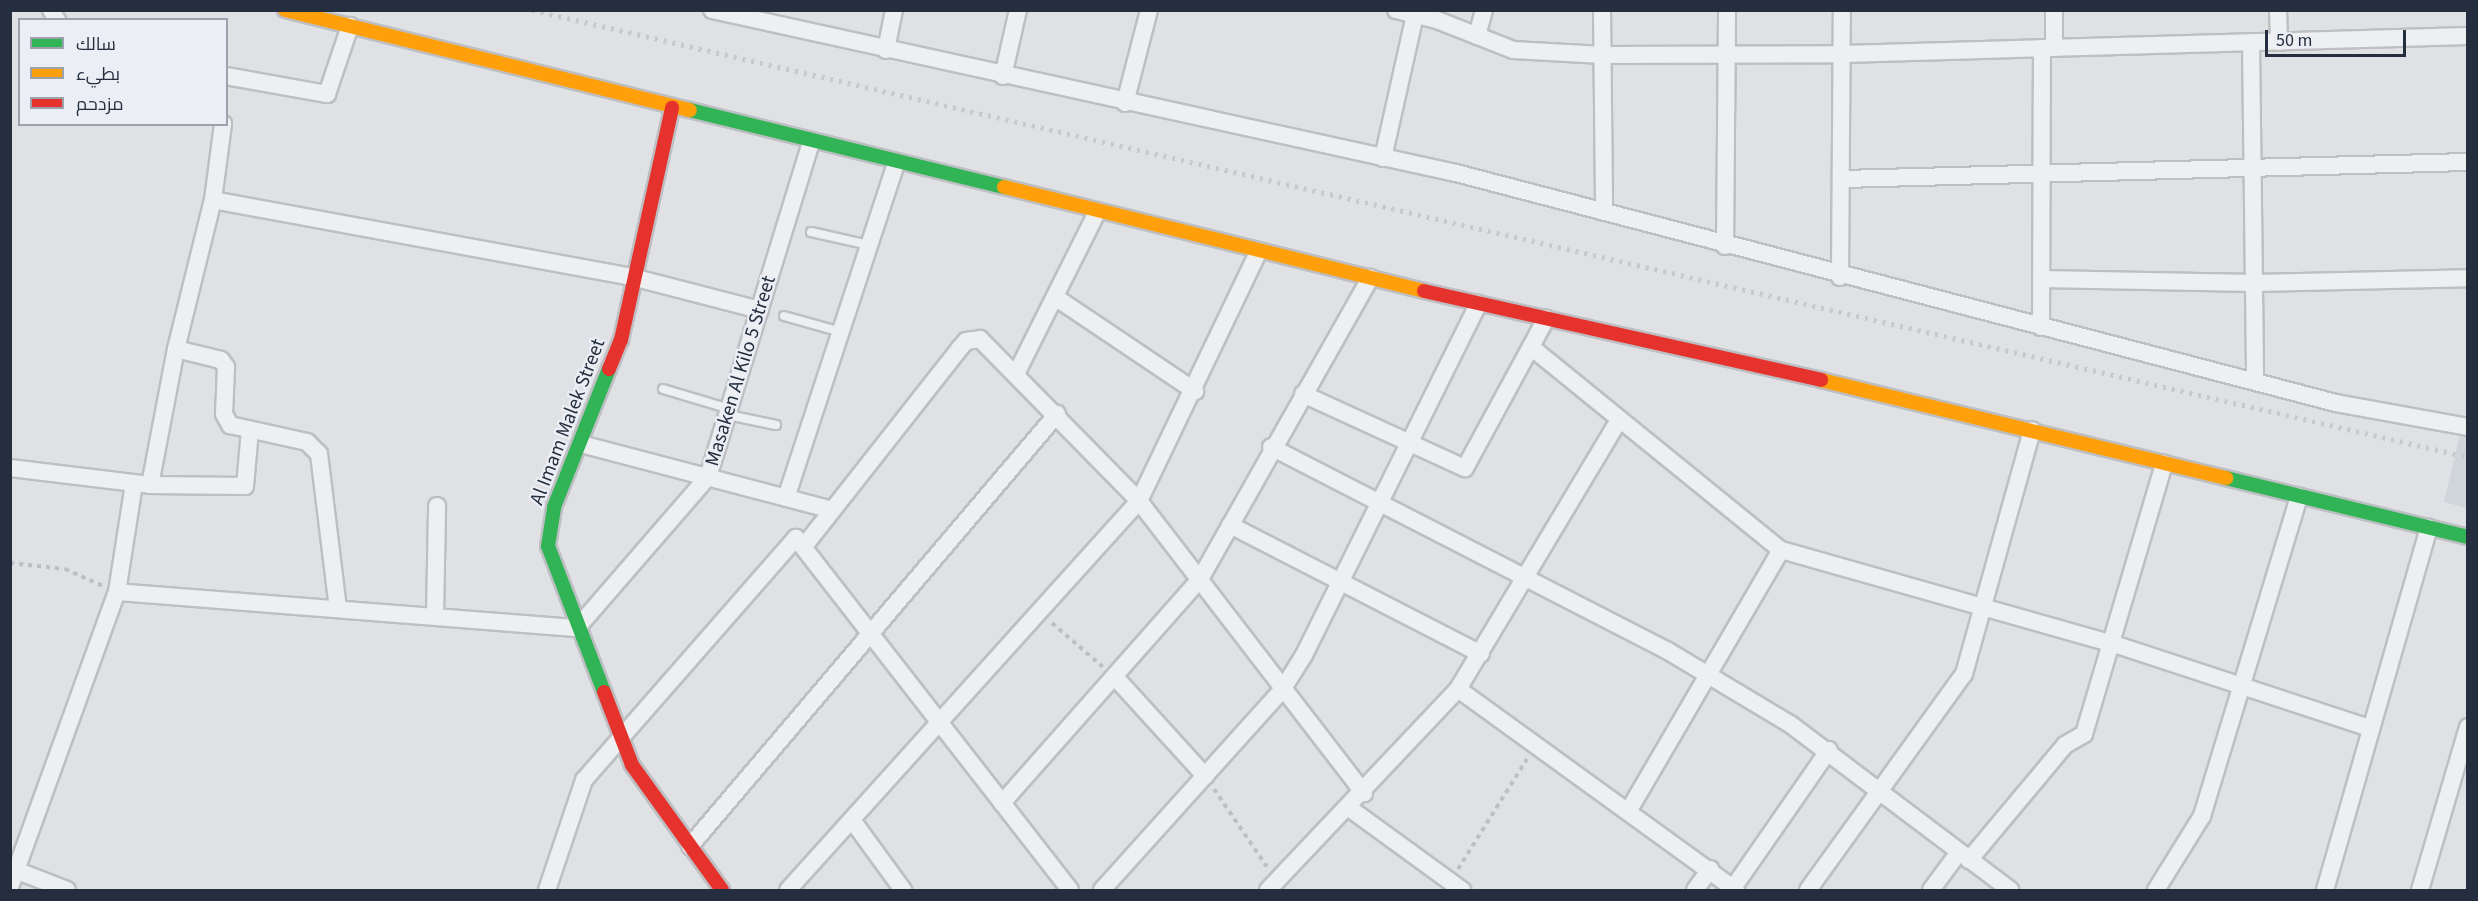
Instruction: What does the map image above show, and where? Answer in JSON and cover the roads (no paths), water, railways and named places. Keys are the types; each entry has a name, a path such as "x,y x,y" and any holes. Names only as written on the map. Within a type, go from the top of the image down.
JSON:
{"street":[{"path":"285,10 672,108 1370,278 2032,430 2468,537"},
{"path":"712,10 1125,103 1383,158 1604,212 1840,277 2336,403 2468,427"},
{"path":"886,50 894,10"},
{"path":"1003,76 1018,10"},
{"path":"1125,103 1149,10"},
{"path":"1396,10 1415,12 1513,50 1603,55 1844,54 2468,36"},
{"path":"1477,36 1484,10"},
{"path":"1602,10 1604,212"},
{"path":"1725,246 1727,10"},
{"path":"1840,277 1844,54 1842,10"},
{"path":"2041,327 2040,173 2048,48 2054,10"},
{"path":"2278,10 2279,42"},
{"path":"1383,158 1415,12"},
{"path":"228,80 327,94 350,26"},
{"path":"2252,42 2256,381"},
{"name":"Al Imam Malek Street","path":"672,108 636,278 611,371 554,507 548,536 552,566 622,741 644,785 722,891"},
{"path":"10,887 14,870 117,592 213,200 223,126"},
{"name":"Masaken Al Kilo 5 Street","path":"577,628 708,477 811,142"},
{"path":"1843,179 2468,162"},
{"path":"786,498 896,163"},
{"path":"213,200 636,278 760,310"},
{"path":"1016,374 1097,212"},
{"path":"788,891 940,723 1037,610 1139,501 1195,391 1259,251"},
{"path":"1002,803 1200,579 1271,447 1370,278"},
{"path":"2041,279 2255,283 2468,278"},
{"path":"1055,297 1195,391"},
{"path":"1102,891 1282,690 1342,584 1478,304"},
{"path":"1303,394 1456,466 1469,465 1546,319"},
{"path":"805,545 966,341 980,339 1057,414 1139,501 1282,690 1364,793"},
{"path":"1531,347 1780,550 1986,606 2114,644 2370,728"},
{"path":"176,349 221,360 226,367 225,418 230,425 307,442 320,454 338,609"},
{"path":"690,846 1057,414"},
{"path":"1273,886 1364,793 1458,689 1619,420"},
{"path":"10,468 142,484 245,486 250,430"},
{"path":"1808,891 1964,674 1986,606 2032,430"},
{"path":"581,444 832,510"},
{"path":"1271,447 1526,577 1708,675 1829,750 2010,891"},
{"path":"1931,891 2065,746 2084,734 2114,644 2164,464"},
{"path":"2156,891 2202,816 2244,688 2299,496"},
{"path":"435,615 437,506"},
{"path":"1230,525 1481,654"},
{"path":"2325,891 2429,528"},
{"path":"547,891 579,788 796,538 805,545 1070,891"},
{"path":"1629,810 1780,550"},
{"path":"117,592 435,615 577,628"},
{"path":"1115,677 1205,776"},
{"path":"1458,689 1629,810 1734,889 1829,750"},
{"path":"2420,891 2468,727"},
{"path":"1349,808 1456,886"},
{"path":"852,820 903,891"},
{"path":"1695,891 1710,869"},
{"path":"14,870 68,891"}],"lane":[{"path":"811,232 869,245"},
{"path":"784,316 841,332"},
{"path":"663,389 729,412 776,424"}],"railway":[{"path":"532,10 2468,457"}]}
